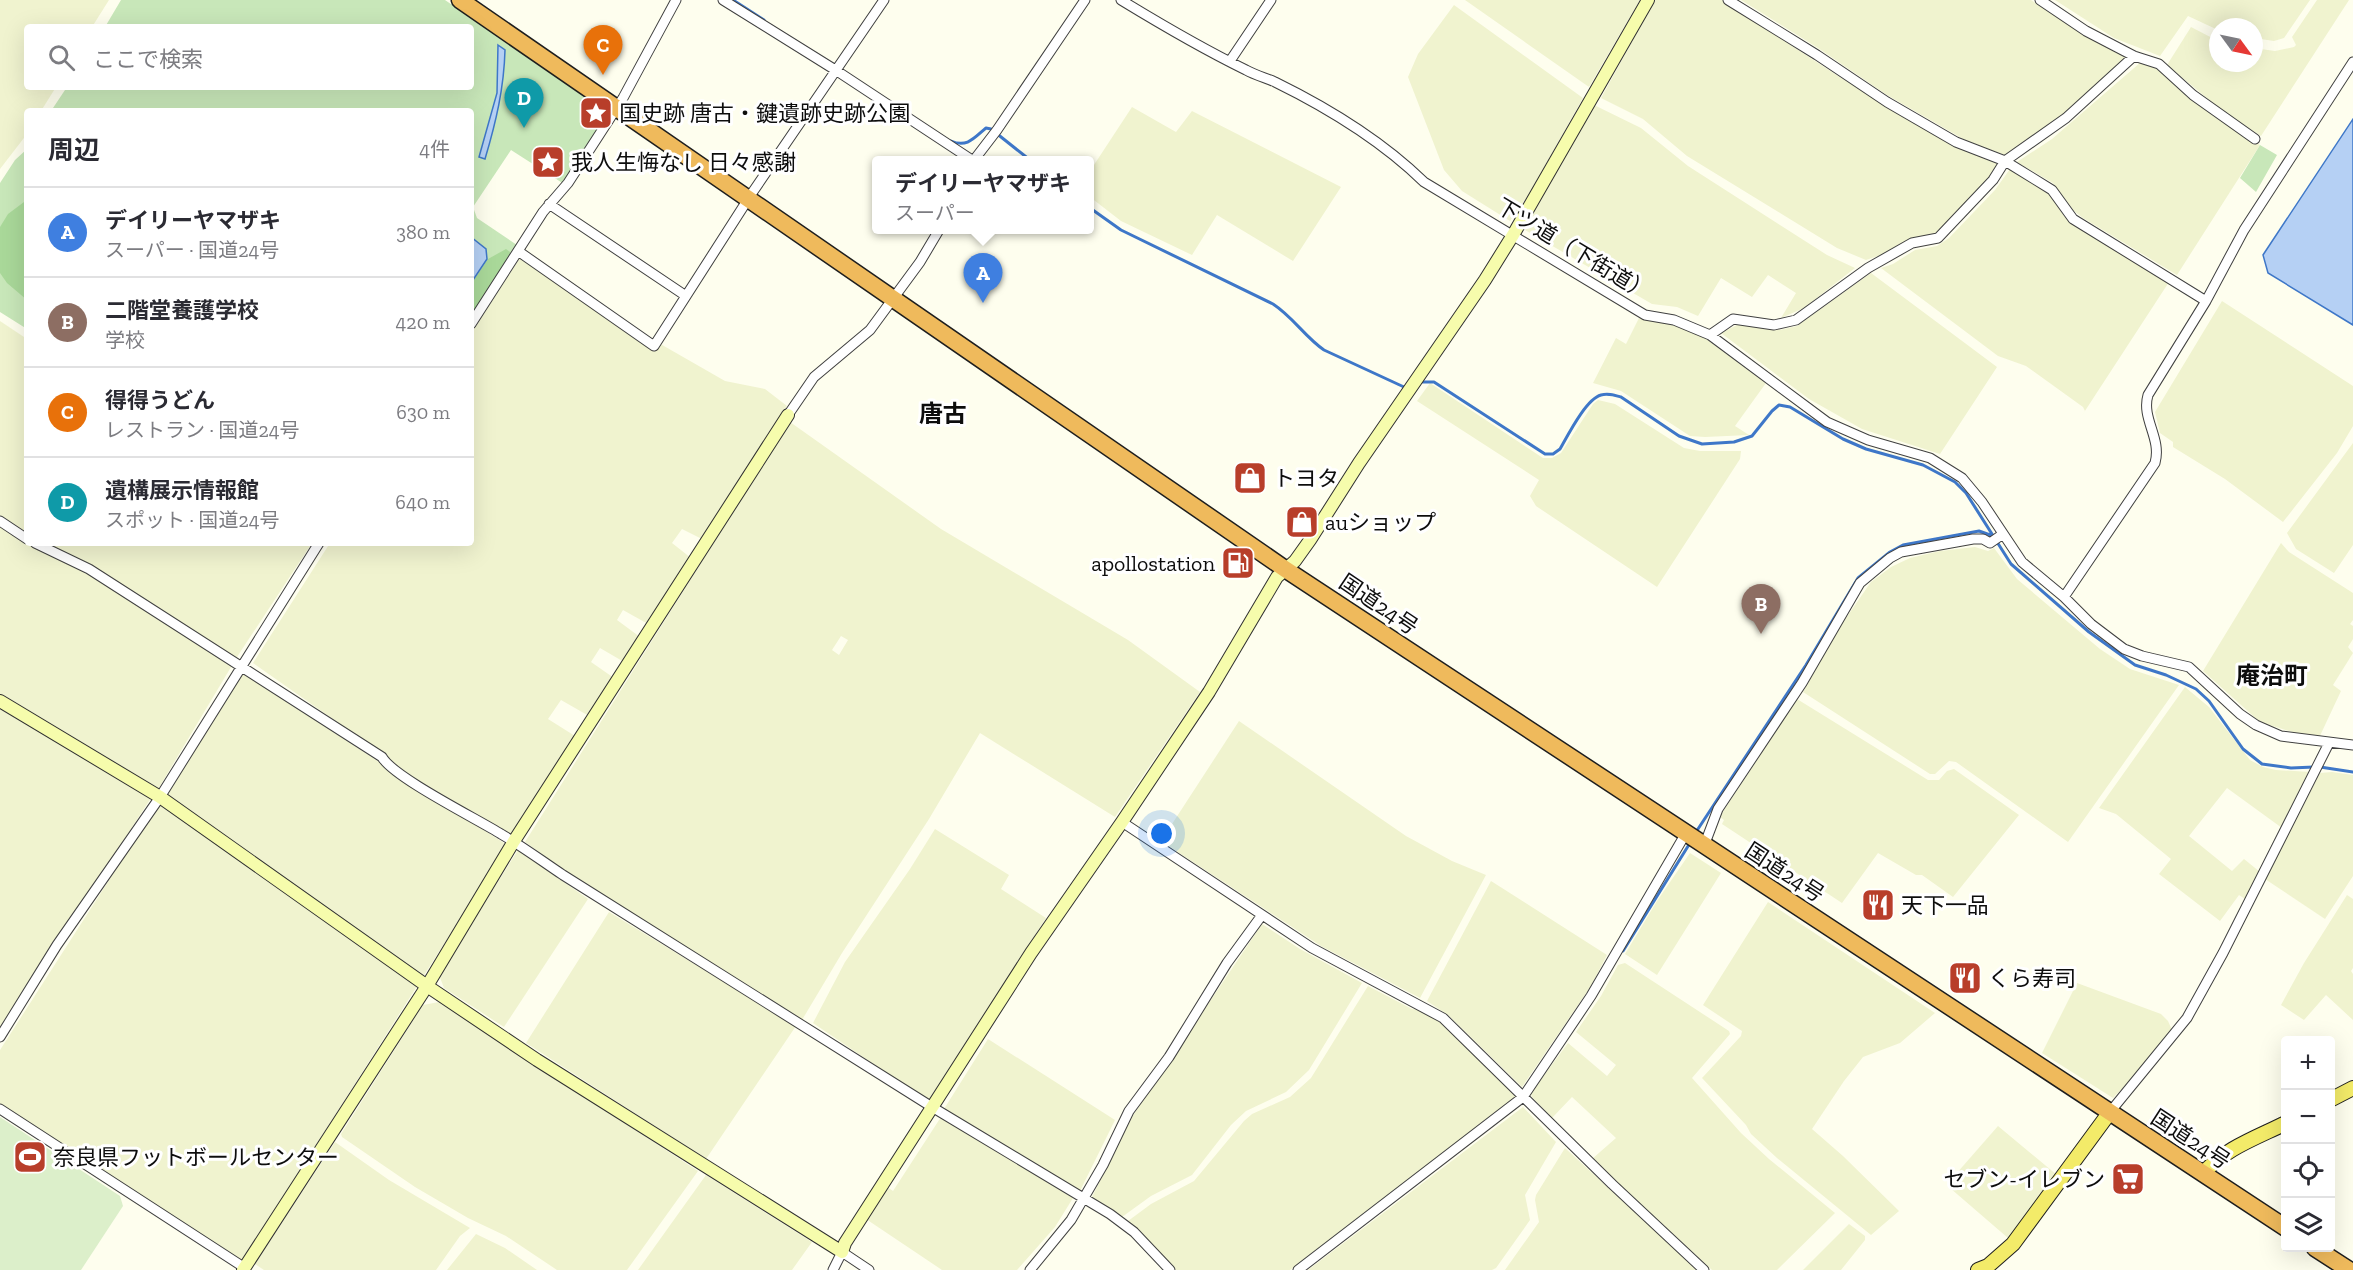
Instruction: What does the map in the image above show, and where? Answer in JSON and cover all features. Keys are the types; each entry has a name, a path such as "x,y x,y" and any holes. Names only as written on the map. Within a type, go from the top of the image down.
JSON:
{"highway":[{"name":"国道24号","path":"460,0 1285,569 2281,1225"},
{"path":"2321,1252 2349,1270"}],"main road":[{"path":"2335,1098 2353,1088"},
{"path":"1978,1270 1988,1266 2013,1244 2110,1113"},
{"path":"2203,1174 2212,1163 2225,1154 2281,1126"}],"street":[{"path":"474,319 549,204 568,183 617,107 676,0"},
{"path":"723,0 839,68 967,156"},
{"path":"518,251 654,346 748,199 884,0"},
{"path":"976,156 995,133 1085,0"},
{"name":"下ツ道（下街道）","path":"1121,0 1172,30 1275,82 1341,119 1405,164 1424,182 1645,315 1674,320 1710,335 1827,422 1868,440 1930,458 1962,478 2022,562 2064,597 2091,624 2124,649 2142,656 2189,667 2240,714 2256,725 2281,736 2353,745"},
{"path":"1230,61 1271,0"},
{"path":"833,1270 845,1243 1060,909 1122,822 1209,692 1277,577 1295,561 1310,540 1359,463 1485,280 1513,236 1648,0"},
{"path":"1728,0 1887,102 1946,136 2005,161 2052,190 2073,219 2206,301"},
{"path":"2040,0 2086,31 2134,56 2159,64 2193,95 2255,139"},
{"path":"1710,335 1733,319 1774,325 1796,320 1868,268 1912,243 1938,238 1993,180 2005,161 2066,118 2134,56"},
{"path":"2064,597 2155,463 2157,445 2146,415 2145,404 2148,395 2206,301 2244,230 2353,62"},
{"path":"549,204 686,296"},
{"path":"0,1109 244,1269 427,986 514,842 788,415 814,377 870,330 894,299 936,234"},
{"path":"0,521 24,537"},
{"path":"1704,846 1718,809 1802,683 1860,583 1890,558 1912,549 1979,538 1990,543 2003,534"},
{"path":"41,546 89,569 382,757 386,765 514,842 932,1107 1123,1222 1170,1270"},
{"path":"0,1037 57,945 160,797 317,546"},
{"path":"0,701 160,797 427,986 537,1060 869,1270"},
{"path":"2110,1113 2187,1018 2223,953 2329,743"},
{"path":"1122,822 1312,948 1443,1018 1704,1270"},
{"path":"1298,1270 1523,1097 1591,996 1686,833"},
{"path":"1030,1270 1062,1233 1084,1198 1129,1111 1169,1057 1227,963 1262,915"}],"green space":[{"path":"0,0 109,0 94,24 24,24 24,90 54,90 43,108 24,108 24,138 0,169"},
{"path":"121,0 445,0 608,112 564,184 511,150 474,206 474,108 53,108 65,90 474,90 474,24 107,24"},
{"path":"1465,0 1640,0 1589,87"},
{"path":"1655,0 1722,0 1841,78 1943,139 1999,164 1944,227 1933,235 1912,238 1887,253 1866,260 1837,248 1687,156 1643,119 1601,98"},
{"path":"1741,0 2031,0 2084,35 2127,58 2046,129 2005,155 1965,140 1887,95"},
{"path":"2055,0 2310,0 2284,38 2274,41 2263,39 2263,18 2209,18 2209,26 2188,16 2160,56 2114,38"},
{"path":"2317,0 2349,0 2261,136 2225,113 2167,65 2191,27 2209,36 2209,72 2263,72 2263,49 2275,51 2294,47 2296,45 2292,37"},
{"path":"1454,5 1583,98 1529,194 1510,221 1462,191 1444,170 1408,77 1418,54"},
{"path":"2141,62 2156,68 2212,115 2260,145 2177,275 2083,218 2074,211 2053,183 2017,162 2052,139"},
{"path":"1594,105 1641,128 1688,166 1827,255 1855,268 1804,308 1781,318 1796,293 1768,275 1752,297 1721,278 1698,316 1677,307 1652,304 1525,230 1530,217"},
{"path":"1132,107 1176,132 1192,111 1341,187 1293,261 1217,215 1192,255 1121,221 1094,200 1094,165"},
{"path":"2260,145 2277,155 2256,192 2240,178"},
{"path":"24,152 24,327 0,312 0,183 15,160"},
{"path":"2010,169 2050,195 2064,216 2078,228 2169,282 2085,411 2083,407 2026,366 1998,356 1881,268 1893,264 1915,250 1937,246 1949,238 1995,190"},
{"path":"24,202 24,297 7,283 0,273 0,227 8,214"},
{"path":"474,210 477,218 517,245 474,310"},
{"path":"506,249 510,252 510,256 474,311 474,280 488,259"},
{"path":"525,250 650,338 725,381 765,389 787,406 702,539 682,529 672,543 691,558 648,624 623,610 617,620 640,637 624,662 600,648 591,662 614,678 589,716 561,700 548,719 575,736 512,835 403,773 387,757 253,663 328,546 474,546 474,329"},
{"path":"1871,273 1997,367 1940,454 1862,429 1809,399 1721,333 1739,324 1780,330 1797,326"},
{"path":"2222,301 2353,386 2353,426 2337,453 2283,522 2225,479 2173,447 2173,442 2160,433 2155,412"},
{"path":"1640,316 1702,336 1766,383 1735,426 1749,435 1690,436 1621,391 1593,383 1616,338 1626,344"},
{"path":"0,321 24,337 24,546 310,546 237,657 157,791 0,696"},
{"path":"1430,383 1543,458 1552,458 1561,453 1593,404 1598,400 1615,404 1684,448 1700,451 1741,451 1740,459 1657,587 1536,506 1530,496 1539,480 1417,401"},
{"path":"790,422 941,529 1128,640 1200,692 1115,817 980,733 929,819 842,953 802,1020 567,872 525,842","holes":["841,636 848,640 839,655 832,650"]},
{"path":"2353,443 2353,545 2334,573 2296,549 2287,533"},
{"path":"2281,543 2289,552 2353,593 2353,620 2350,624 2353,626 2353,639 2348,647 2353,653 2333,685 2341,691 2318,740 2260,722 2203,671"},
{"path":"1975,547 1988,551 1994,548 2017,579 2100,649 2130,669 2179,685 2068,842 1956,762 1949,761 1935,774 1930,774 1803,692 1839,628 1871,582 1891,567 1910,558 1940,551"},
{"path":"242,673 507,845 242,1261 0,1104 0,1050"},
{"path":"2185,687 2209,707 2250,760 2263,767 2276,770 2311,772 2282,828 2227,788 2189,836 2232,871 2244,859 2260,872 2245,899 2239,895 2220,921 2159,874 2171,859 2116,814 2099,808"},
{"path":"1797,699 1928,780 1939,780 1947,771 1954,769 2019,815 1953,897 1922,875 1916,875 1878,853 1842,903 1722,824 1724,820 1720,817 1724,810"},
{"path":"0,709 151,798 0,1030"},
{"path":"1239,721 1406,836 1452,861 1486,875 1420,998 1321,946 1161,841"},
{"path":"2320,773 2353,775 2353,876 2325,919 2265,879"},
{"path":"935,829 1009,875 1001,889 1046,918 928,1101 813,1023 845,962"},
{"path":"518,850 588,899 504,1027 444,988 439,975"},
{"path":"1690,853 1721,873 1657,975 1625,954"},
{"path":"1491,881 1607,955 1591,986 1522,1087 1448,1015 1427,1001"},
{"path":"2347,895 2353,899 2353,968 2351,971 2353,974 2353,1020 2326,995 2304,1020 2281,1005 2304,963"},
{"path":"1768,902 1935,1013 1900,1043 1863,1057 1812,1129 1899,1211 1871,1235 1751,1134 1746,1125 1702,1078 1741,1036 1742,1031 1703,1005"},
{"path":"609,912 796,1026 706,1159 526,1043"},
{"path":"1262,924 1300,949 1362,983 1309,1070 1286,1092 1246,1111 1231,1125 1192,1175 1151,1196 1122,1217 1092,1197 1132,1117"},
{"path":"1625,963 1729,1031 1730,1034 1692,1078 1741,1133 1835,1213 1777,1270 1712,1270 1592,1159 1616,1138 1572,1097 1552,1118 1532,1097 1531,1093 1568,1043 1607,1076 1616,1065 1576,1032 1601,996 1618,965"},
{"path":"2077,983 2161,1014 2168,1021 2172,1030 2141,1069 2113,1098 2042,1053"},
{"path":"1368,986 1412,1009 1421,1010 1436,1018 1517,1096 1290,1270 1176,1270 1128,1221 1151,1204 1194,1181 1244,1121 1252,1114 1290,1097 1311,1078"},
{"path":"439,1002 698,1171 627,1270 557,1270 506,1236 468,1218 415,1187 342,1137 341,1134 423,1005"},
{"path":"988,1039 1115,1120 1080,1191 944,1109"},
{"path":"1523,1107 1556,1142 1525,1195 1530,1220 1496,1268 1492,1270 1308,1270"},
{"name":"奈良県フットボールセンター","path":"0,1117 120,1196 123,1206 81,1270 0,1270"},
{"path":"941,1117 1073,1198 1055,1227 1017,1270 942,1270 866,1219 886,1186 893,1191"},
{"path":"1998,1126 2057,1175 2008,1238 1950,1188 1949,1182"},
{"path":"335,1142 389,1180 470,1228 460,1236 436,1270 264,1270 255,1264"},
{"path":"1565,1148 1698,1270 1505,1270 1539,1222 1536,1195"},
{"path":"706,1175 812,1242 792,1270 638,1270"},
{"path":"1849,1224 1865,1236 1865,1240 1841,1270 1803,1270"},
{"path":"476,1234 505,1248 537,1270 447,1270"}],"water":[{"path":"498,45 505,50 503,78 496,118 485,159 479,157 497,93"},
{"path":"2353,119 2353,325 2268,273 2263,255"},
{"path":"474,239 486,249 487,259 474,278"}],"waterway":[{"path":"733,0 764,20"},
{"path":"951,141 966,143 986,128 991,129 1025,156"},
{"path":"1094,211 1121,230 1273,304 1324,350 1404,387"},
{"path":"1423,382 1434,382 1545,454 1553,454 1560,449 1589,403 1604,394 1621,397 1679,436 1702,444 1734,442 1752,436 1779,405 1790,407 1843,439 1866,449 1923,465 1955,482 1966,493 2011,564 2089,632 2135,665 2166,675 2196,689 2209,701 2243,749 2262,764 2291,768 2314,767"},
{"path":"1696,832 1806,665 1858,578 1890,552 1903,545 1979,531 1993,536"},
{"path":"2320,767 2353,772"},
{"path":"1623,951 1690,843"}],"place":[{"name":"得得うどん","path":"603,75"},
{"name":"国史跡 唐古・鍵遺跡史跡公園","path":"596,113"},
{"name":"遺構展示情報館","path":"524,128"},
{"name":"我人生悔なし 日々感謝","path":"548,162"},
{"name":"デイリーヤマザキ","path":"983,303"},
{"name":"トヨタ","path":"1250,478"},
{"name":"auショップ","path":"1302,522"},
{"name":"apollostation","path":"1238,563"},
{"name":"二階堂養護学校","path":"1761,634"},
{"name":"天下一品","path":"1878,905"},
{"name":"くら寿司","path":"1965,978"},
{"name":"奈良県フットボールセンター","path":"30,1157"},
{"name":"セブン-イレブン","path":"2128,1179"}],"district":[{"name":"唐古","path":"943,414"},
{"name":"庵治町","path":"2272,676"}]}
